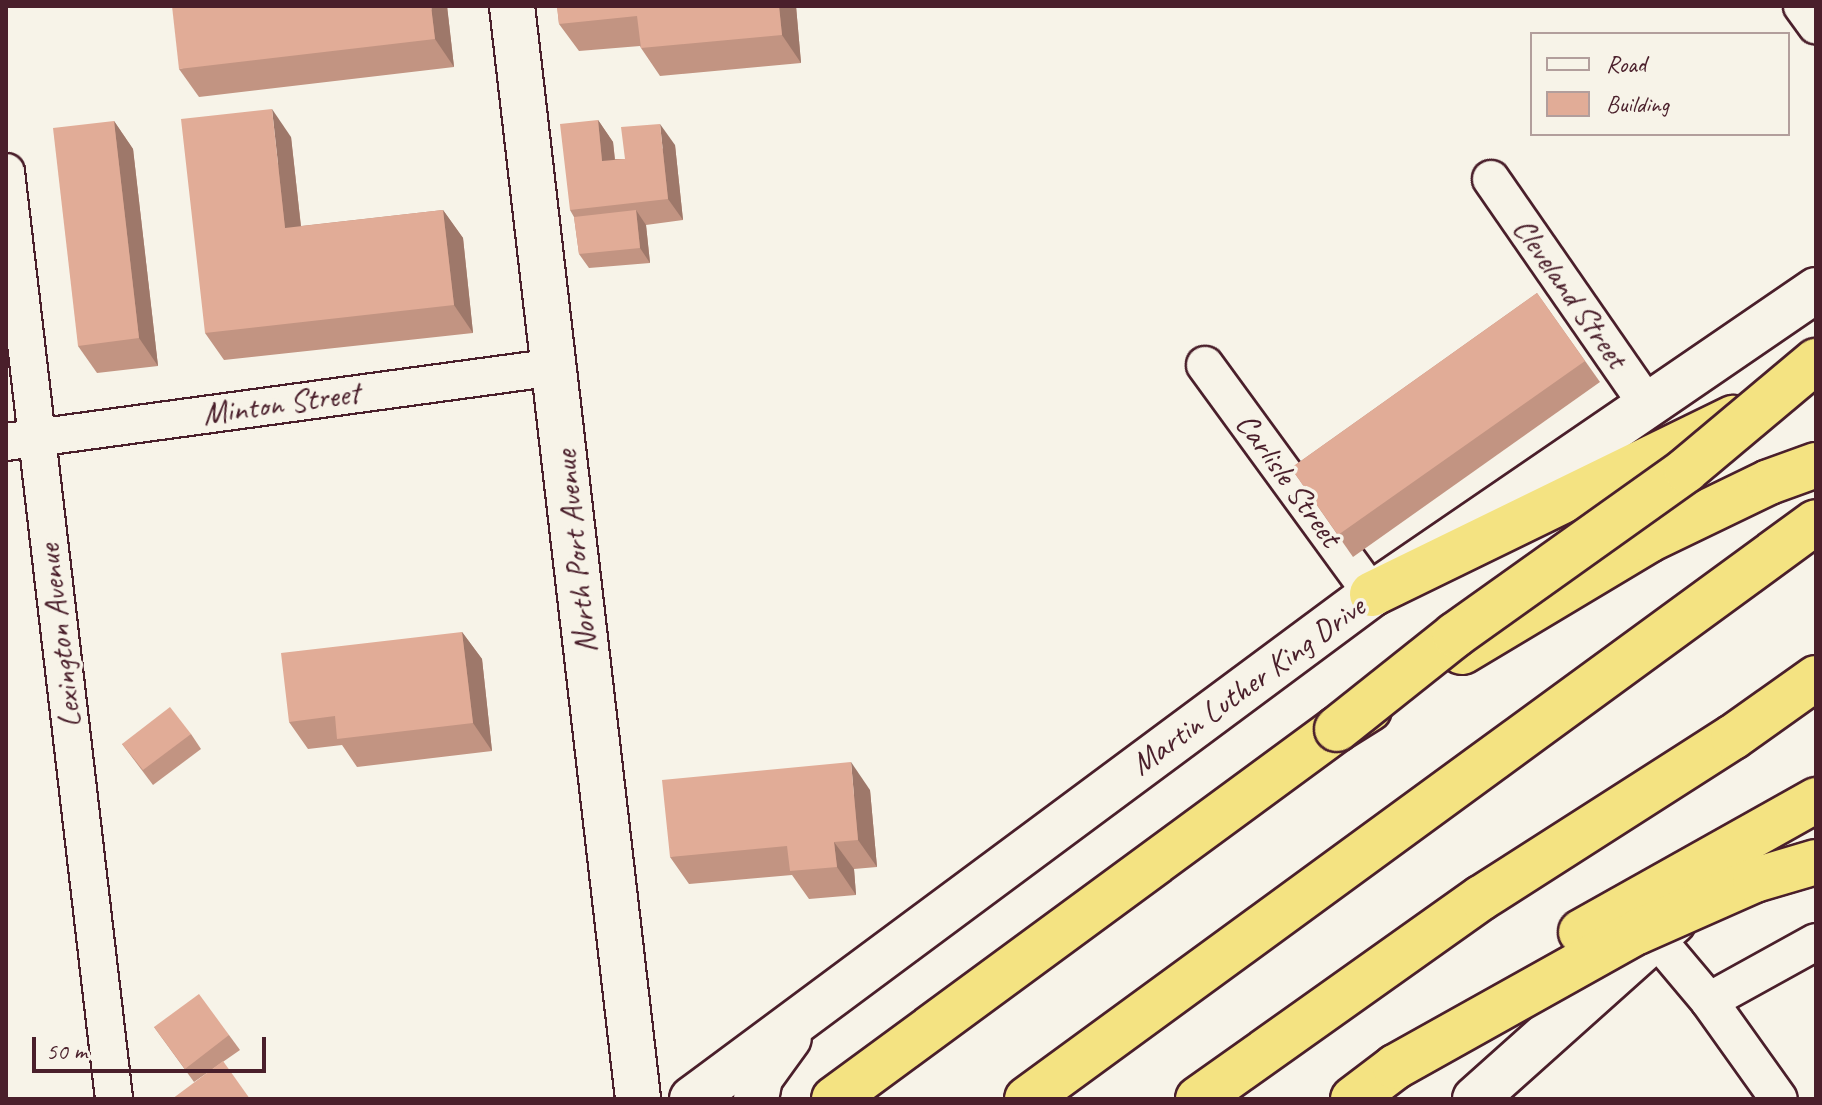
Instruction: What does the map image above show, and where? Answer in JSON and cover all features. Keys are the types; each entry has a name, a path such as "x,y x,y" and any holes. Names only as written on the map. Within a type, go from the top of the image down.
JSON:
{"highway":[{"path":"834,1099 1337,729 1455,635 1686,470 1816,361"},
{"path":"1372,594 1670,451 1816,373"},
{"path":"1337,729 1649,540 1769,482 1816,465"},
{"path":"1027,1099 1816,522"},
{"path":"1198,1099 1481,898 1733,737 1816,678"},
{"path":"1353,1099 1509,978 1625,905 1816,800"},
{"path":"1395,1067 1637,932 1755,880 1816,862"}],"main road":[{"name":"North Port Avenue","path":"512,6 638,1099"},
{"name":"Martin Luther King Drive","path":"692,1099 1372,594 1816,290"},
{"path":"1475,1099 1816,791"},
{"path":"756,1099 760,1078 777,1050 823,1001"}],"street":[{"path":"1802,6 1816,25"},
{"name":"Lexington Avenue","path":"6,172 22,440 114,1099"},
{"name":"Cleveland Street","path":"1491,179 1649,407"},
{"name":"Carlisle Street","path":"1205,365 1372,594"},
{"name":"Minton Street","path":"22,440 556,367"},
{"path":"1656,938 1709,1001 1779,1099"},
{"path":"1709,1001 1816,942"}],"building":[{"path":"172,6 431,6 435,39 179,69"},
{"path":"557,6 779,6 782,35 641,48 637,16 559,24"},
{"path":"272,109 285,228 443,210 454,305 205,333 181,119"},
{"path":"598,120 602,161 625,159 621,127 660,124 668,199 570,210 560,124"},
{"path":"114,121 139,338 78,346 53,128"},
{"path":"636,210 640,248 579,254 574,217"},
{"path":"1537,293 1585,361 1338,535 1291,468"},
{"path":"462,632 473,723 337,739 335,716 289,722 281,653"},
{"path":"170,707 191,734 143,770 122,744"},
{"path":"851,762 858,840 834,842 837,867 790,871 787,846 670,857 662,780"},
{"path":"199,994 229,1035 185,1069 154,1027"},
{"path":"223,1061 250,1099 172,1099"}]}
